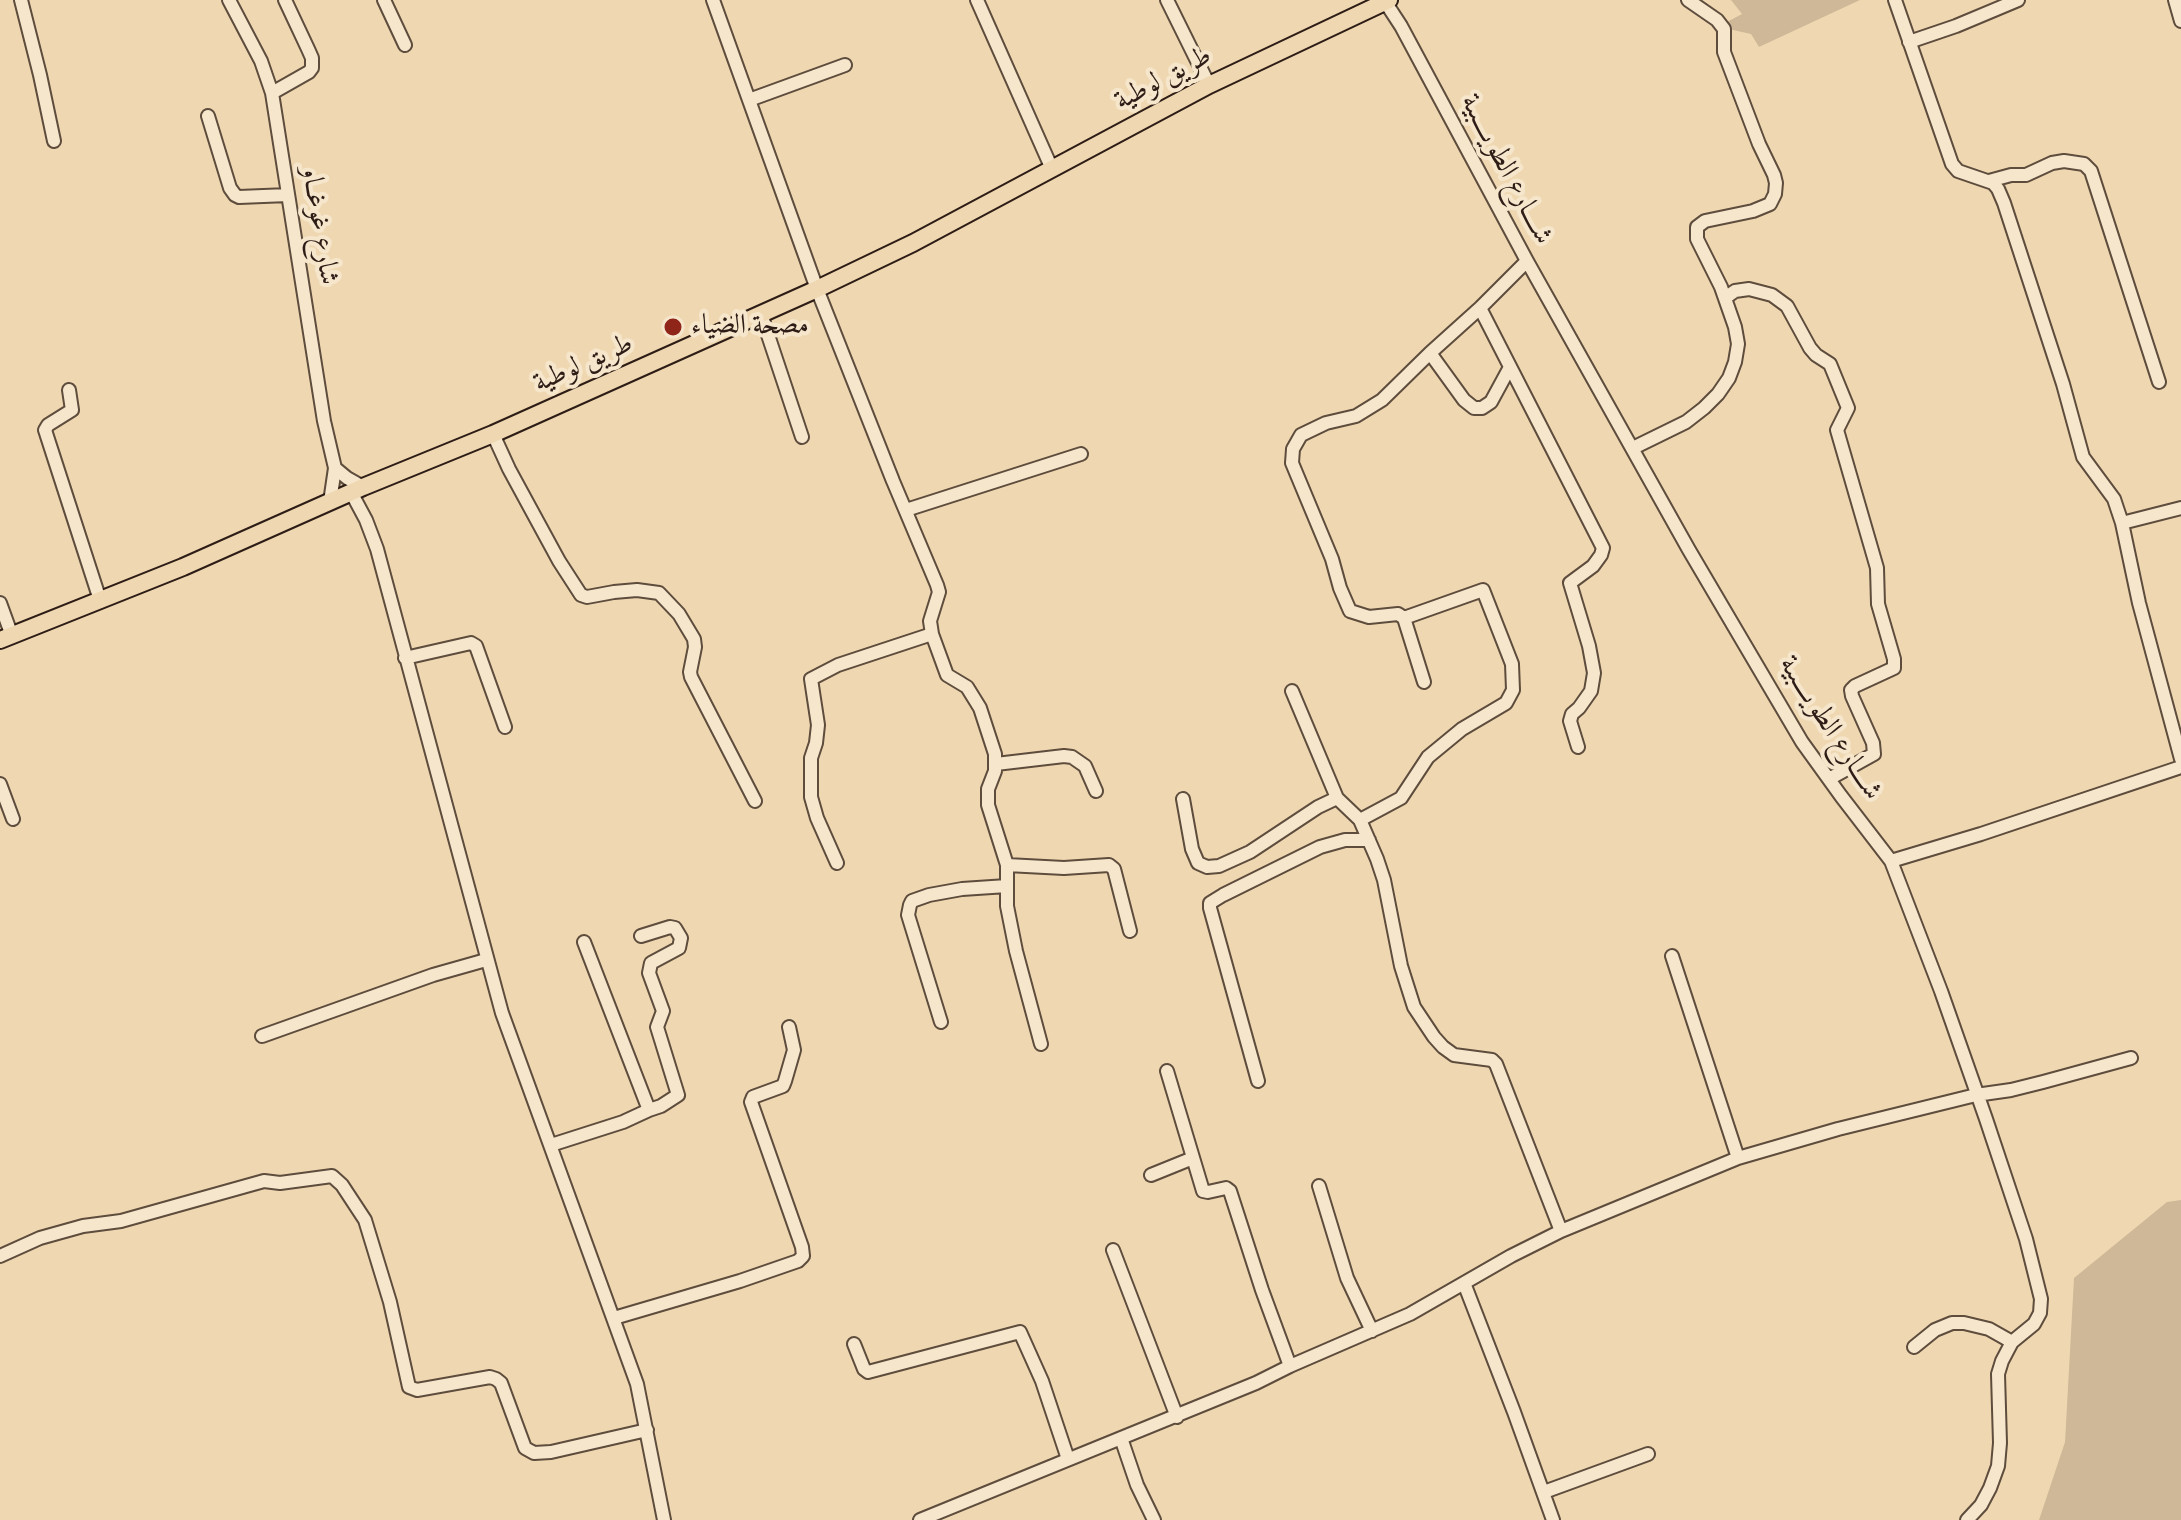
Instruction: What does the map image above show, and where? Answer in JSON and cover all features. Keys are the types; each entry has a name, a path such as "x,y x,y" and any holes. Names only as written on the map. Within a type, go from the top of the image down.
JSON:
{"main road":[{"name":"طريق لوطية","path":"6,638 183,567 357,489 493,434 817,289 913,243 1209,85 1386,1"}],"street":[{"path":"21,0 54,141"},
{"name":"شارع غوغــاو","path":"229,0 261,61 272,93 324,421 335,468"},
{"path":"272,93 312,68 312,58 285,0"},
{"path":"384,0 405,45"},
{"path":"713,0 817,289 939,592 930,621 947,675 967,687 980,708 995,754 988,805 1007,865 1007,906 1041,1044"},
{"path":"977,0 1052,169"},
{"path":"1167,0 1209,85"},
{"path":"1633,448 1686,422 1718,394 1735,362 1738,344 1735,327 1697,239 1697,227 1705,221 1753,211 1770,204 1775,194 1776,183 1724,52 1724,29 1717,20 1688,0"},
{"path":"1895,0 1954,168 1989,181 1998,189 2004,203 2063,384 2083,457 2114,499 2122,523 2139,603 2181,759"},
{"path":"1909,42 2018,0"},
{"path":"2175,0 2181,21"},
{"name":"شــــارع الطويــــبية","path":"1386,1 1689,550 1802,742 1891,861 1941,991 2026,1239 2041,1299 2040,1313 2034,1324 2012,1342 2002,1361 1998,1374 1998,1466 1981,1505 1967,1520"},
{"path":"749,100 845,65"},
{"path":"208,116 230,188 235,195 288,195"},
{"path":"1989,181 2011,175 2026,175 2064,161 2084,164 2091,171 2159,382"},
{"path":"1424,682 1404,618 1398,614 1369,617 1350,611 1292,463 1293,449 1301,435 1326,423 1356,416 1370,409 1527,261"},
{"path":"1725,298 1735,291 1749,289 1772,295 1787,306 1810,348 1830,364 1848,408 1837,430 1877,568 1878,604 1894,668 1851,690 1873,743 1874,754 1829,779"},
{"path":"1480,308 1603,548 1593,566 1570,583 1594,673 1591,691 1570,721 1578,747"},
{"path":"761,314 802,437"},
{"path":"1430,353 1464,400 1474,408 1482,408 1491,402 1510,367"},
{"path":"69,390 72,410 45,430 100,600"},
{"path":"493,434 509,469 581,595 587,597 637,590 659,593 679,614 694,639 691,677 755,801"},
{"path":"906,510 1081,454"},
{"path":"335,468 357,489 377,549 502,1013 637,1384 664,1520"},
{"path":"330,502 335,468"},
{"path":"2122,523 2181,508"},
{"path":"1360,820 1401,798 1428,757 1462,729 1506,703 1513,690 1512,664 1483,590 1404,618"},
{"path":"0,603 6,638"},
{"path":"837,863 811,797 811,758 818,725 811,679 838,665 932,634"},
{"path":"405,658 471,643 476,646 505,727"},
{"path":"1292,691 1337,798 1360,820 1369,840 1384,880 1401,966 1414,1007 1434,1037 1454,1055 1492,1060 1496,1064 1561,1231"},
{"path":"996,764 1072,757 1085,766 1096,791"},
{"path":"1891,861 2181,767"},
{"path":"0,784 13,819"},
{"path":"1183,799 1192,849 1198,863 1207,867 1219,866 1250,852 1337,798"},
{"path":"1258,1081 1210,903 1320,847 1345,840 1369,840"},
{"path":"1007,865 1064,868 1109,865 1114,869 1130,931"},
{"path":"941,1022 908,915 910,905 912,901 929,895 1007,886"},
{"path":"551,1145 623,1122 678,1095 657,1027 663,1011 649,973 651,963 679,948 681,938 675,928 670,927 641,936"},
{"path":"584,942 649,1110"},
{"path":"1672,956 1738,1158"},
{"path":"262,1036 433,975 486,960"},
{"path":"614,1318 740,1281 798,1261 803,1256 751,1102 753,1097 783,1086 794,1050 789,1027"},
{"path":"920,1520 1256,1383 1410,1314 1561,1231 1738,1158 1838,1129 1976,1095 2011,1090 2131,1058"},
{"path":"1167,1071 1203,1191 1226,1188 1230,1191 1290,1366"},
{"path":"1151,1175 1193,1158"},
{"path":"0,1256 40,1238 83,1226 121,1221 264,1181 280,1183 332,1176 342,1185 365,1220 390,1302 409,1387 417,1390 490,1377 496,1379 501,1383 525,1448 534,1453 551,1452 647,1430"},
{"path":"1319,1186 1347,1278 1372,1331"},
{"path":"1113,1250 1177,1417"},
{"path":"1464,1283 1553,1520"},
{"path":"1914,1347 1935,1330 1952,1323 1989,1329 2012,1342"},
{"path":"854,1344 868,1372 1020,1332 1042,1381 1068,1459"},
{"path":"1121,1438 1137,1485 1154,1520"},
{"path":"1544,1492 1648,1454"}],"shaded area":[{"path":"1731,0 1860,0 1759,47 1751,34 1733,30 1725,23 1742,14"},
{"path":"2181,1200 2181,1520 2039,1520 2065,1442 2074,1278 2167,1202"}],"place":[{"name":"مصحة الضياء","path":"673,327"}]}
